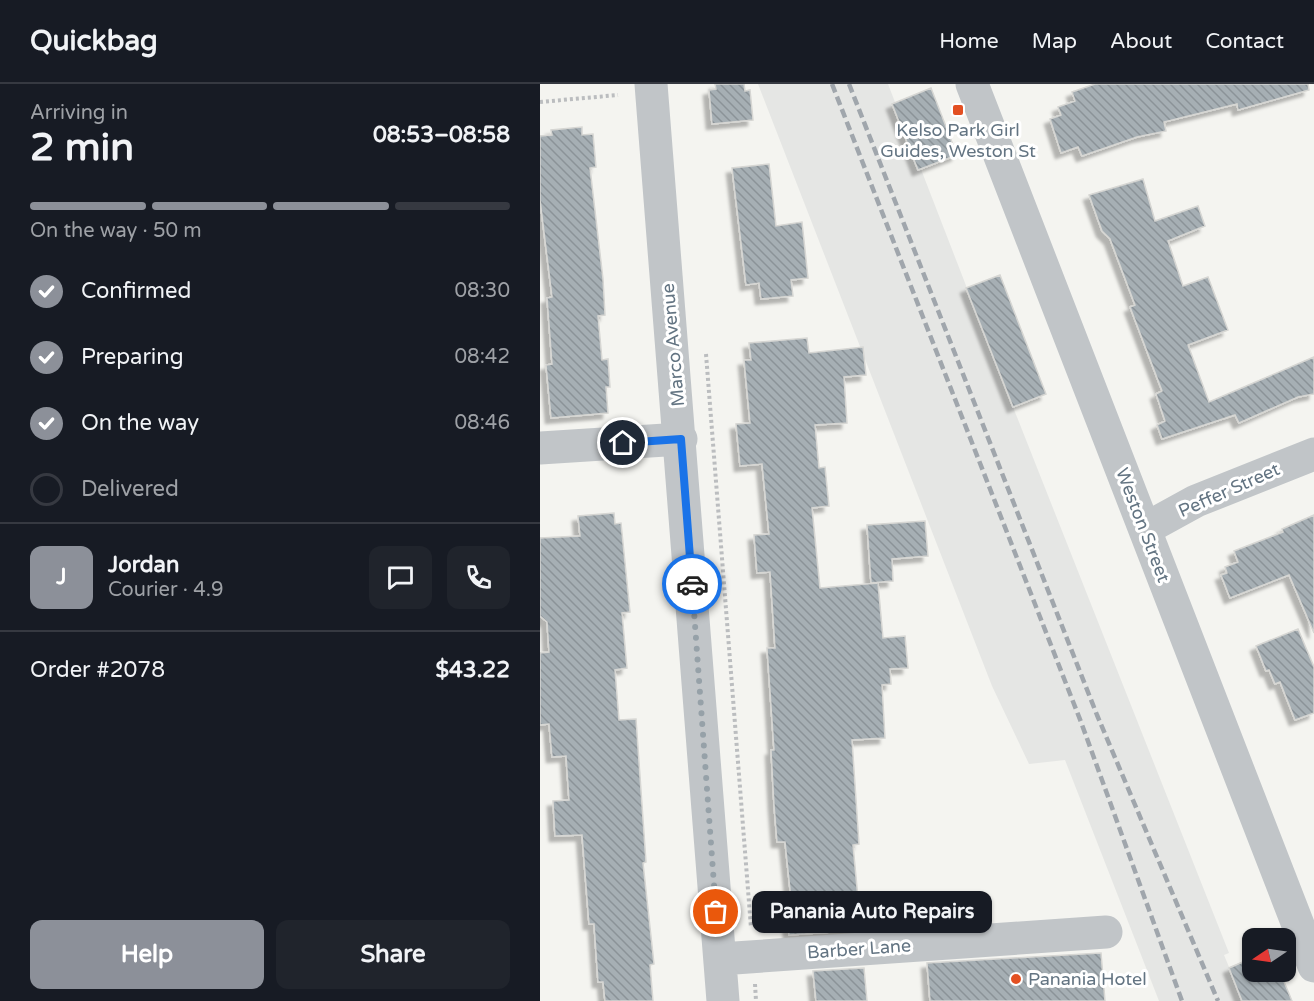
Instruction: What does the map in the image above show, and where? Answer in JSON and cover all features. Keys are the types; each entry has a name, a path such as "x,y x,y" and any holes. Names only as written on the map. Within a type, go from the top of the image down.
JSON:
{"street":[{"name":"Marco Avenue","path":"651,84 681,439 723,1001"},
{"name":"Weston Street","path":"972,84 1314,966"},
{"path":"540,448 681,439"},
{"name":"Peffer Street","path":"1145,530 1196,501 1314,454"},
{"name":"Barber Lane","path":"720,959 1106,932"}],"path":[{"path":"540,102 618,95"},
{"path":"706,354 756,1001"}],"shaded area":[{"path":"758,84 888,84 1229,953 1224,955 1229,967 1242,962 1242,982 1284,982 1292,1001 1159,1001 1065,760 1029,764 992,686"}],"building":[{"path":"715,84 744,84 745,91 750,90 753,120 712,124 709,90 716,89"},
{"path":"1095,84 1308,84 1309,90 1238,110 1237,104 1164,122 1166,131 1137,137 1082,156 1078,147 1061,153 1050,119 1061,115 1058,107 1075,101 1072,92"},
{"path":"931,88 957,155 918,170 892,104"},
{"path":"582,127 582,135 593,134 596,167 590,168 603,279 605,315 598,316 602,360 608,359 610,387 606,387 608,413 551,418 546,365 552,364 547,298 552,297 540,200 540,136 552,135 551,130"},
{"path":"769,164 776,226 802,222 808,278 791,280 793,296 761,299 759,283 746,285 732,168"},
{"path":"1143,179 1155,221 1198,206 1205,226 1168,241 1183,286 1208,277 1228,330 1188,345 1209,402 1314,357 1314,394 1298,397 1239,423 1235,415 1162,439 1157,425 1165,421 1156,394 1162,391 1130,307 1135,305 1110,239 1102,231 1089,195"},
{"path":"1000,275 1046,394 1013,407 966,288"},
{"path":"807,338 809,353 863,347 866,375 844,377 847,423 815,425 819,468 825,467 829,506 812,508 820,588 878,583 883,638 905,636 908,668 890,669 891,684 882,685 885,738 852,740 859,844 853,845 858,898 873,897 875,929 789,935 787,909 792,909 785,842 777,842 771,750 774,750 767,648 775,648 770,572 757,573 754,535 769,534 762,464 740,466 736,424 750,423 744,360 751,360 749,343"},
{"path":"614,513 615,524 621,523 630,612 622,613 627,668 615,670 619,720 636,719 646,862 643,863 654,964 650,965 653,1001 605,1001 603,982 598,982 594,924 589,924 582,835 555,836 553,801 569,800 566,756 552,757 549,724 540,725 540,653 549,652 547,622 540,616 540,538 580,536 578,516"},
{"path":"1314,515 1314,633 1289,575 1230,598 1221,575 1227,573 1225,567 1238,562 1234,551 1283,532 1282,529"},
{"path":"925,521 928,556 892,559 893,581 871,583 867,525"},
{"path":"1298,629 1314,667 1314,713 1295,720 1280,682 1275,684 1269,670 1266,671 1256,646"},
{"name":"Panania Hotel","path":"1101,953 1105,1001 930,1001 927,963"},
{"path":"1242,962 1242,982 1284,982 1292,1001 1242,1001 1229,968"},
{"path":"864,968 867,1001 816,1001 813,971"}],"railway":[{"path":"832,84 1081,722 1182,1001"},
{"path":"849,84 1097,715 1218,1001"}],"way so far":[{"path":"692,584 716,912"}],"place":[{"name":"Kelso Park Girl Guides, Weston St","path":"958,110"},
{"name":"Panania Auto Repairs","path":"716,912"},
{"name":"Panania Hotel","path":"1016,979"}],"route":[{"path":"623,443 681,439 692,584"}]}
